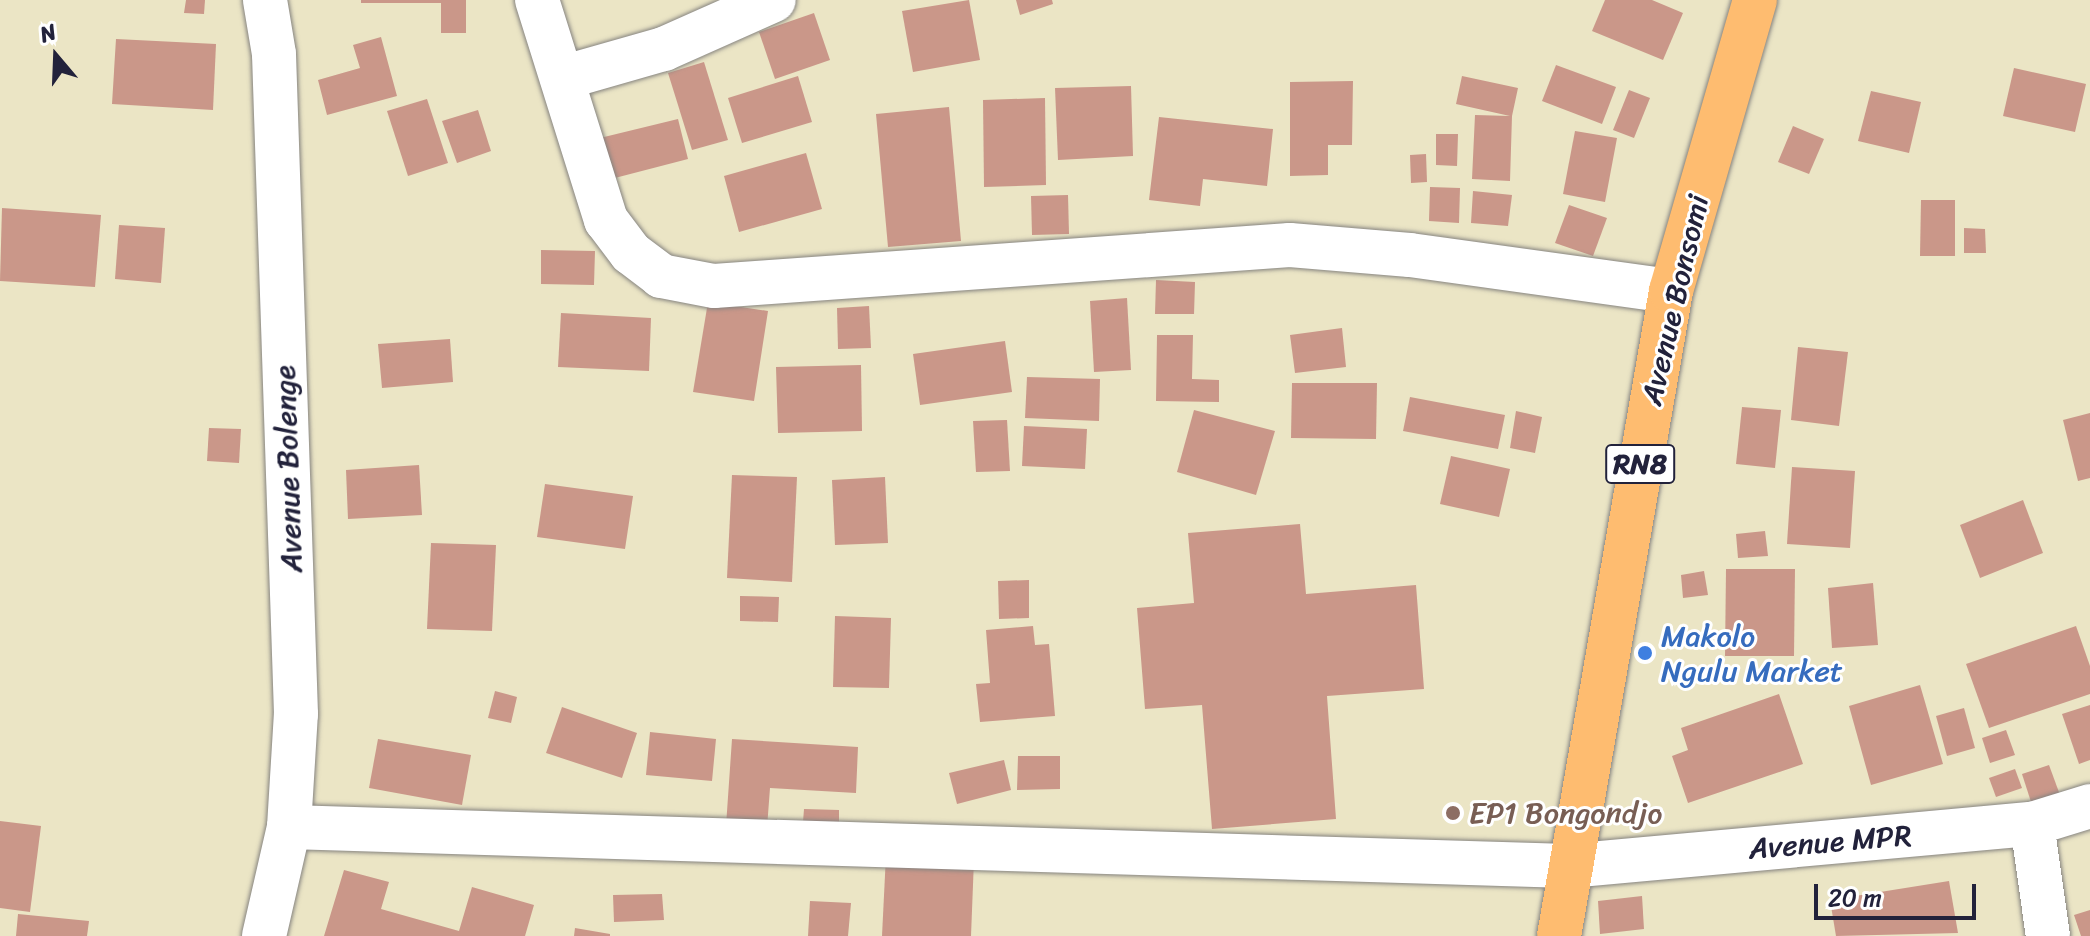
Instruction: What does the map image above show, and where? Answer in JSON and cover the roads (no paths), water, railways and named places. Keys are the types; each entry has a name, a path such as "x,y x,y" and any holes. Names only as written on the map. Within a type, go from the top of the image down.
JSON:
{"main road":[{"name":"Avenue Bonsomi","path":"1559,936 1568,866 1671,291 1755,0"}],"street":[{"name":"Avenue Bolenge","path":"264,936 289,827 295,699 274,54 265,0"},
{"path":"537,0 606,220 631,253 661,276 714,286 1290,245 1410,255 1671,291"},
{"path":"562,78 664,49 774,0"},
{"name":"Avenue MPR","path":"289,827 1568,866 2032,824 2090,806"},
{"path":"2032,824 2048,936"}],"place":[{"name":"Makolo Ngulu Market","path":"1645,653"},
{"name":"EP1 Bongondjo","path":"1453,813"}]}
